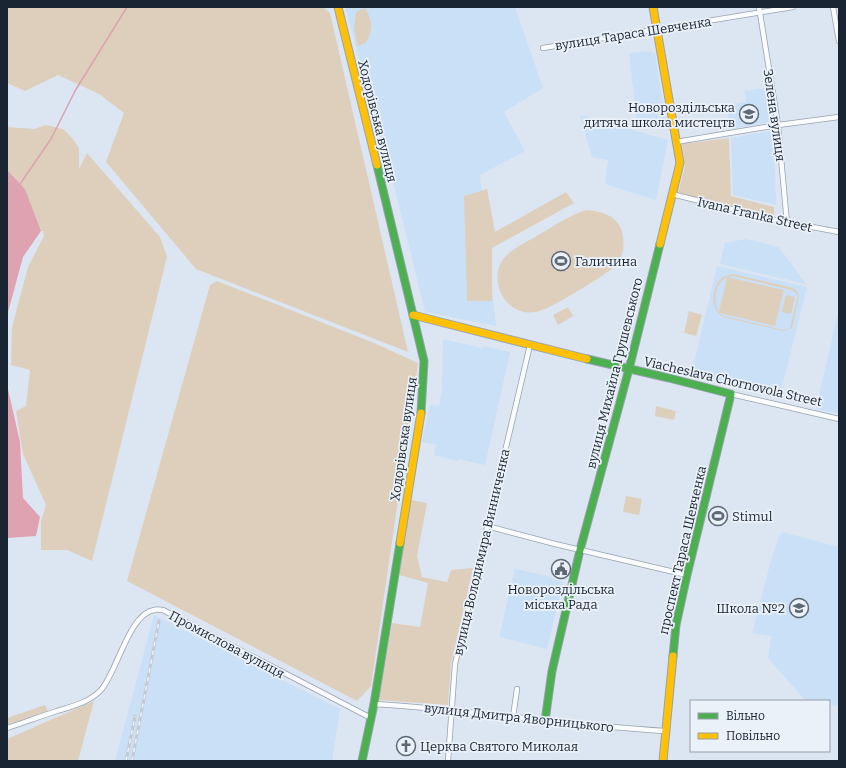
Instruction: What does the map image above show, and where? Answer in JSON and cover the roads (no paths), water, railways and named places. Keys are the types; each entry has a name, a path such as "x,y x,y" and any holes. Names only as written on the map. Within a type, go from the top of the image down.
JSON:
{"street":[{"name":"Ходорівська вулиця","path":"338,7 404,273 424,361 418,426 374,704 362,761"},
{"name":"вулиця Михайла Грушевського","path":"545,721 552,671 580,550 629,369 680,163 656,28 654,7"},
{"name":"Зелена вулиця","path":"759,7 778,125 787,223"},
{"name":"вулиця Тараса Шевченка","path":"543,48 656,28 793,7"},
{"path":"833,7 839,41"},
{"path":"676,142 778,125 839,117"},
{"name":"Ivana Franka Street","path":"672,194 787,223 839,232"},
{"name":"Viacheslava Chornovola Street","path":"413,315 530,345 839,419"},
{"name":"вулиця Володимира Винниченка","path":"448,761 450,710 455,664 530,345"},
{"name":"проспект Тараса Шевченка","path":"663,761 675,632 687,575 731,394"},
{"path":"487,526 687,575"},
{"name":"Промислова вулиця","path":"7,728 85,701 101,690 112,672 129,634 142,617 148,612 154,610 163,610 371,718"},
{"path":"513,717 517,689"},
{"name":"вулиця Дмитра Яворницького","path":"374,704 665,731"}],"waterway":[{"path":"20,184 51,139 75,91 127,7"}],"railway":[{"path":"132,761 159,621"},
{"path":"126,761 135,716"}],"place":[{"name":"Новороздільська дитяча школа мистецтв","path":"749,114"},
{"name":"Галичина","path":"561,261"},
{"name":"Stimul","path":"718,516"},
{"name":"Новороздільська міська Рада","path":"561,569"},
{"name":"Школа №2","path":"799,608"},
{"name":"Церква Святого Миколая","path":"406,746"}]}
